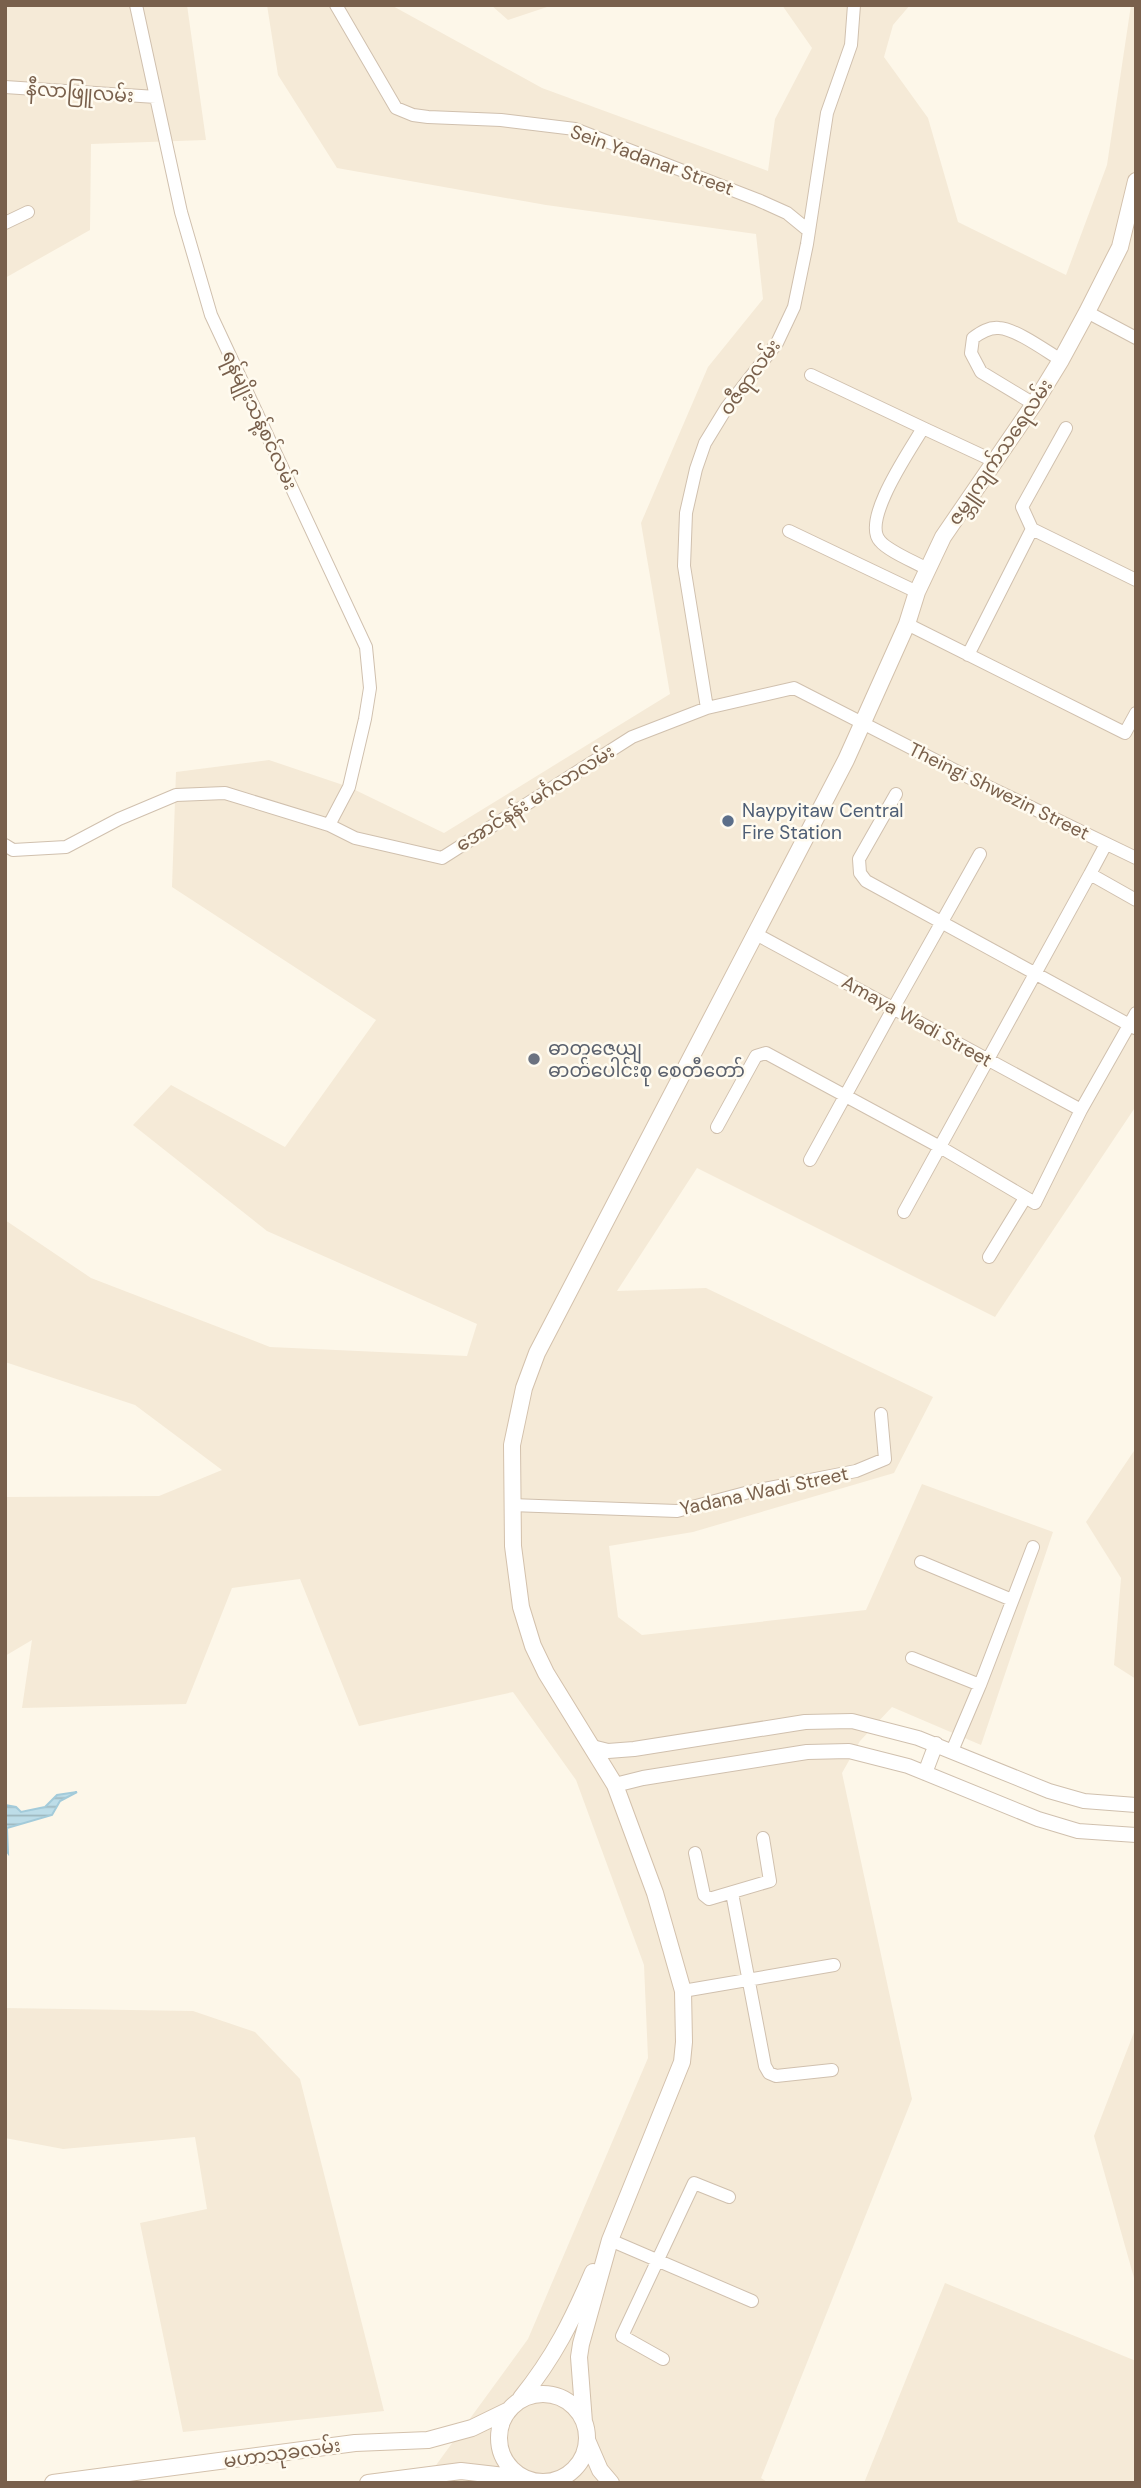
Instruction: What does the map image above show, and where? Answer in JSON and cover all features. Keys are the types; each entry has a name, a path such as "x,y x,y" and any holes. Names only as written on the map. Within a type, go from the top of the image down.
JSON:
{"main road":[{"name":"ဇမ္ဘူကျက်သရေလမ်း","path":"609,2243 682,2062 683,1991 655,1893 615,1785 546,1673 526,1626 517,1573 511,1505 512,1445 524,1388 537,1353 846,760 943,537 1034,404 1087,312 1120,247 1136,183"},
{"path":"522,2478 510,2468 501,2455 498,2440 500,2425 507,2411 546,2367 609,2243"},
{"path":"609,2243 579,2357 587,2440 600,2470 611,2483"},
{"path":"520,2399 535,2394 550,2394 565,2399 576,2409 584,2422"},
{"name":"မဟာသုခလမ်း","path":"53,2483 355,2443 428,2440 472,2428 507,2411"},
{"path":"368,2483 461,2471 522,2478 534,2482 562,2481 579,2464 585,2453 587,2440"}],"street":[{"name":"ရန်မျိုးသန့်စင်လမ်း","path":"136,5 181,212 211,315 366,647 370,688 365,719 349,787 329,825"},
{"name":"Sein Yadanar Street","path":"336,5 396,108 413,115 428,117 501,120 575,129 758,200 787,213 809,231"},
{"name":"ဝဇီရာလမ်း","path":"707,708 684,566 686,513 705,443 727,407 777,343 794,307 828,113 851,45 854,5"},
{"name":"နီလာဖြူလမ်း","path":"5,88 156,97"},
{"path":"5,223 28,212"},
{"path":"1087,312 1136,338"},
{"path":"1034,404 981,372 971,353 973,338 985,329 999,328 1061,360"},
{"path":"811,375 994,461"},
{"path":"923,428 884,494 875,532 880,542 927,569"},
{"path":"1066,428 1022,507 1032,529 1136,580"},
{"path":"968,655 1032,529"},
{"path":"789,531 917,592"},
{"path":"907,624 1125,733 1136,713"},
{"name":"အောင်နန်း မင်္ဂလာလမ်း","path":"5,845 13,850 66,847 119,819 176,795 225,793 329,825 355,838 442,858 632,737 707,708 794,688 862,722"},
{"name":"Theingi Shwezin Street","path":"862,722 966,776 1136,858"},
{"path":"896,794 859,859 860,873 866,881 1132,1027"},
{"path":"904,1212 1106,844"},
{"path":"810,1160 980,854"},
{"path":"1090,874 1136,900"},
{"name":"Amaya Wadi Street","path":"754,933 1081,1110"},
{"path":"717,1127 755,1056 766,1054 940,1147 1035,1203 1081,1110 1132,1027 1136,1013"},
{"path":"989,1257 1025,1198"},
{"name":"Yadana Wadi Street","path":"511,1505 677,1511 856,1471 885,1459 881,1414"},
{"path":"952,1751 1032,1547"},
{"path":"921,1562 1012,1600"},
{"path":"912,1658 980,1685"},
{"path":"592,1747 608,1751 634,1749 805,1722 852,1721 936,1744 1049,1791 1084,1801 1136,1805"},
{"path":"925,1773 936,1744"},
{"path":"615,1785 643,1778 807,1752 849,1751 908,1766 1038,1819 1078,1831 1136,1835"},
{"path":"695,1853 706,1898 732,1893 770,1881 763,1838"},
{"path":"732,1893 765,2066 769,2073 776,2076 832,2070"},
{"path":"683,1991 834,1965"},
{"path":"663,2359 622,2336 694,2183 729,2197"},
{"path":"609,2243 657,2259 752,2301"}],"shaded area":[{"path":"5,5 187,5 206,140 91,144 90,230 5,278"},
{"path":"267,5 391,5 542,88 768,171 775,119 812,48 782,5 910,5 893,25 884,57 928,118 958,222 1066,275 1107,165 1131,5 1136,5 1136,1106 995,1317 697,1168 617,1291 706,1288 933,1397 894,1473 693,1532 609,1546 618,1617 642,1635 866,1610 922,1484 1053,1532 981,1745 892,1707 860,1741 842,1773 912,2099 761,2478 769,2483 423,2483 528,2339 648,2058 644,1965 576,1780 513,1692 359,1726 300,1579 232,1588 186,1704 22,1708 32,1640 5,1656 5,1497 159,1496 222,1470 135,1405 5,1362 5,1220 91,1278 270,1347 467,1356 477,1324 267,1231 133,1125 171,1085 285,1147 376,1020 172,887 176,772 269,760 349,787 444,833 670,694 641,523 708,367 763,299 756,234 546,205 337,168 278,75"},
{"path":"491,5 553,5 508,20"},
{"path":"1136,1448 1136,1679 1114,1665 1121,1578 1086,1522"},
{"path":"5,2008 193,2011 255,2032 300,2079 384,2411 183,2432 140,2223 207,2209 195,2137 63,2149 5,2138"},
{"path":"1136,2027 1136,2285 1094,2136"},
{"path":"945,2283 1136,2361 1136,2483 864,2483"}],"water":[{"path":"77,1792 60,1801 52,1815 7,1828 8,1853 5,1849 5,1805 16,1807 21,1812 45,1807 57,1795"}],"place":[{"name":"Naypyitaw Central Fire Station","path":"728,821"},
{"name":"ဓာတုဇေယျ ဓာတ်ပေါင်းစု စေတီတော်","path":"534,1059"}]}
